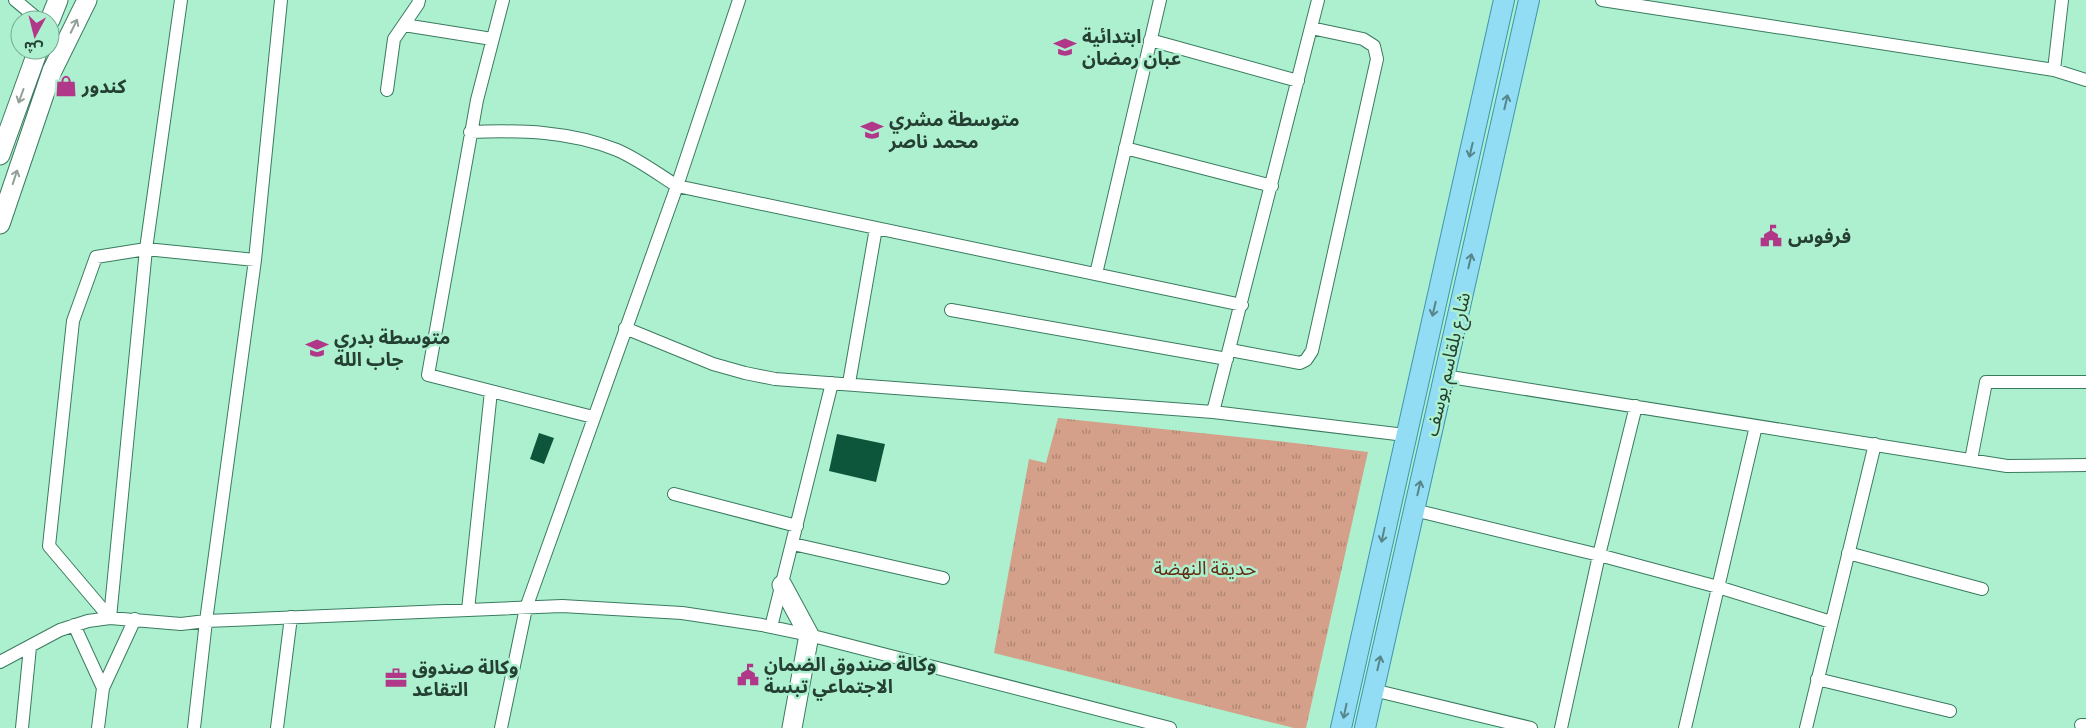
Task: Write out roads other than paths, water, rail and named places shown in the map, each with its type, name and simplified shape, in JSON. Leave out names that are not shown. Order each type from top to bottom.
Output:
[{"type":"main road","points":[[0,224],[52,71],[87,0]]},
{"type":"main road","name":"شارع بلقاسم يوسف","points":[[1341,728],[1405,435],[1504,0]]},
{"type":"main road","name":"شارع بلقاسم يوسف","points":[[1365,728],[1529,0]]},
{"type":"main road","points":[[0,153],[34,60]]},
{"type":"main road","points":[[782,585],[809,635],[792,728]]},
{"type":"street","points":[[15,0],[27,10]]},
{"type":"street","points":[[110,618],[146,249],[181,0]]},
{"type":"street","points":[[194,728],[206,621],[255,260],[281,0]]},
{"type":"street","points":[[387,90],[394,39],[419,0]]},
{"type":"street","points":[[503,0],[470,132],[428,375],[593,417]]},
{"type":"street","points":[[501,728],[526,608],[677,186],[739,0]]},
{"type":"street","points":[[1096,274],[1160,0]]},
{"type":"street","points":[[1213,412],[1242,305],[1318,0]]},
{"type":"street","points":[[1602,0],[2054,70],[2086,80]]},
{"type":"street","points":[[2054,70],[2062,0]]},
{"type":"street","points":[[404,25],[492,39]]},
{"type":"street","points":[[951,310],[1228,354],[1300,363],[1306,360],[1312,351],[1376,59],[1374,46],[1363,39],[1312,28]]},
{"type":"street","points":[[1150,40],[1298,80]]},
{"type":"street","points":[[470,132],[545,132],[585,139],[619,151],[677,186],[1242,305]]},
{"type":"street","points":[[1125,148],[1272,186]]},
{"type":"street","points":[[849,383],[876,228]]},
{"type":"street","points":[[110,618],[49,546],[73,321],[96,257],[146,249],[255,260]]},
{"type":"street","points":[[625,328],[713,364],[775,379],[849,383],[1213,412],[1405,435]]},
{"type":"street","points":[[1444,376],[2007,466],[2086,465]]},
{"type":"street","points":[[1971,460],[1986,382],[2086,382]]},
{"type":"street","points":[[771,627],[832,383]]},
{"type":"street","points":[[468,610],[491,391]]},
{"type":"street","points":[[1561,728],[1599,555],[1636,406]]},
{"type":"street","points":[[1685,728],[1756,426]]},
{"type":"street","points":[[1806,728],[1875,444]]},
{"type":"street","points":[[674,494],[797,526]]},
{"type":"street","points":[[1414,510],[1599,555],[1718,587],[1831,622]]},
{"type":"street","points":[[793,544],[943,578]]},
{"type":"street","points":[[1848,553],[1982,589]]},
{"type":"street","points":[[0,662],[60,630],[88,621],[110,618],[181,624],[206,621],[562,606],[640,609],[682,613],[809,635],[1170,728]]},
{"type":"street","points":[[277,728],[291,617]]},
{"type":"street","points":[[98,728],[103,688],[135,619]]},
{"type":"street","points":[[74,625],[103,688]]},
{"type":"street","points":[[22,728],[30,647]]},
{"type":"street","points":[[1818,679],[1950,711]]},
{"type":"street","points":[[1373,690],[1531,728]]},
{"type":"place","name":"ابتدائية عبان رمضان","points":[[1065,47]]},
{"type":"place","name":"كندور","points":[[66,86]]},
{"type":"place","name":"متوسطة مشري محمد ناصر","points":[[872,130]]},
{"type":"place","name":"فرفوس","points":[[1771,236]]},
{"type":"place","name":"متوسطة بدري جاب الله","points":[[317,348]]},
{"type":"place","name":"وكالة صندوق الضمان الاجتماعي تبسة","points":[[748,675]]},
{"type":"place","name":"وكالة صندوق التقاعد","points":[[396,678]]},
{"type":"park label","name":"حديقة النهضة","points":[[1205,568]]}]
